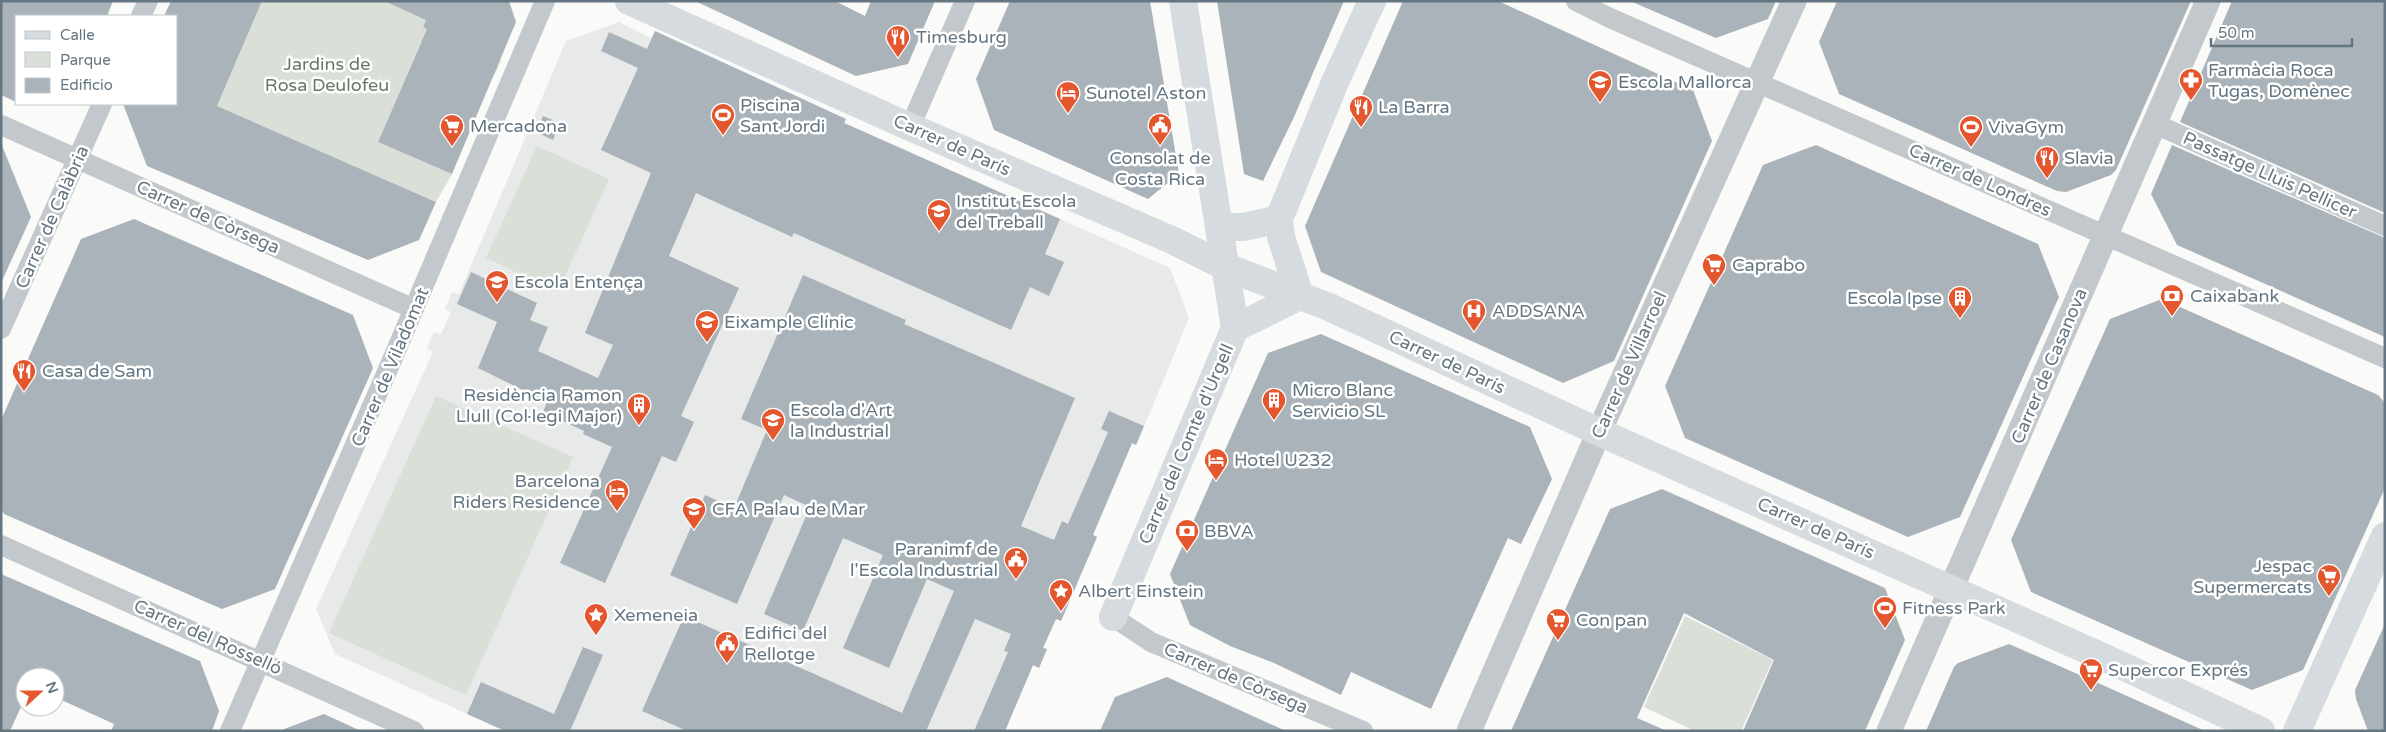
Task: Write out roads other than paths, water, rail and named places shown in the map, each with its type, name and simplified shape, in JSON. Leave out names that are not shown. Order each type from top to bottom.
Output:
[{"type":"main road","name":"Carrer de París","points":[[629,1],[910,127],[1172,240],[1224,266],[1300,296],[1952,589],[2261,731]]},
{"type":"main road","name":"Carrer del Comte d'Urgell","points":[[1113,617],[1235,328],[1183,1]]},
{"type":"main road","points":[[1235,328],[1300,296],[1281,237],[1279,219],[1335,82],[1372,1]]},
{"type":"main road","points":[[1219,227],[1244,227],[1279,219]]},
{"type":"main road","points":[[2297,731],[2385,536]]},
{"type":"street","points":[[142,15],[148,1]]},
{"type":"street","name":"Carrer de Viladomat","points":[[230,731],[414,310],[545,1]]},
{"type":"street","points":[[910,127],[965,1]]},
{"type":"street","name":"Carrer de Londres","points":[[1576,1],[1610,18],[2385,358]]},
{"type":"street","name":"Carrer de Villarroel","points":[[1469,731],[1599,432],[1794,1]]},
{"type":"street","name":"Carrer de Casanova","points":[[1889,731],[2208,1]]},
{"type":"street","name":"Carrer de Calàbria","points":[[1,329],[102,105]]},
{"type":"street","name":"Passatge Lluis Pellicer","points":[[2155,124],[2385,226]]},
{"type":"street","name":"Carrer de Còrsega","points":[[1,125],[414,310]]},
{"type":"street","name":"Carrer del Rosselló","points":[[1,545],[261,660],[414,731]]},
{"type":"street","name":"Carrer de Còrsega","points":[[1113,617],[1151,642],[1363,731]]},
{"type":"place","name":"Timesburg","points":[[898,58]]},
{"type":"place","name":"Farmàcia Roca Tugas, Domènec","points":[[2191,101]]},
{"type":"place","name":"Escola Mallorca","points":[[1600,103]]},
{"type":"place","name":"Sunotel Aston","points":[[1068,114]]},
{"type":"place","name":"La Barra","points":[[1361,128]]},
{"type":"place","name":"Piscina Sant Jordi","points":[[723,136]]},
{"type":"place","name":"Consolat de Costa Rica","points":[[1160,146]]},
{"type":"place","name":"Mercadona","points":[[452,147]]},
{"type":"place","name":"VivaGym","points":[[1971,148]]},
{"type":"place","name":"Slavia","points":[[2047,179]]},
{"type":"place","name":"Institut Escola del Treball","points":[[939,232]]},
{"type":"place","name":"Caprabo","points":[[1714,286]]},
{"type":"place","name":"Escola Entença","points":[[497,303]]},
{"type":"place","name":"Caixabank","points":[[2172,317]]},
{"type":"place","name":"Escola Ipse","points":[[1960,319]]},
{"type":"place","name":"ADDSANA","points":[[1474,332]]},
{"type":"place","name":"Eixample Clínic","points":[[707,343]]},
{"type":"place","name":"Casa de Sam","points":[[24,392]]},
{"type":"place","name":"Micro Blanc Servicio SL","points":[[1274,421]]},
{"type":"place","name":"Residència Ramon Llull (Col·legi Major)","points":[[639,426]]},
{"type":"place","name":"Escola d'Art la Industrial","points":[[773,441]]},
{"type":"place","name":"Hotel U232","points":[[1216,481]]},
{"type":"place","name":"Barcelona Riders Residence","points":[[617,512]]},
{"type":"place","name":"CFA Palau de Mar","points":[[694,530]]},
{"type":"place","name":"BBVA","points":[[1187,552]]},
{"type":"place","name":"Paranimf de l'Escola Industrial","points":[[1016,580]]},
{"type":"place","name":"Jespac Supermercats","points":[[2329,597]]},
{"type":"place","name":"Albert Einstein","points":[[1061,612]]},
{"type":"place","name":"Fitness Park","points":[[1885,629]]},
{"type":"place","name":"Xemeneia","points":[[596,636]]},
{"type":"place","name":"Con pan","points":[[1558,641]]},
{"type":"place","name":"Edifici del Rellotge","points":[[727,664]]},
{"type":"place","name":"Supercor Exprés","points":[[2091,691]]},
{"type":"park label","name":"Jardins de Rosa Deulofeu","points":[[327,74]]}]
